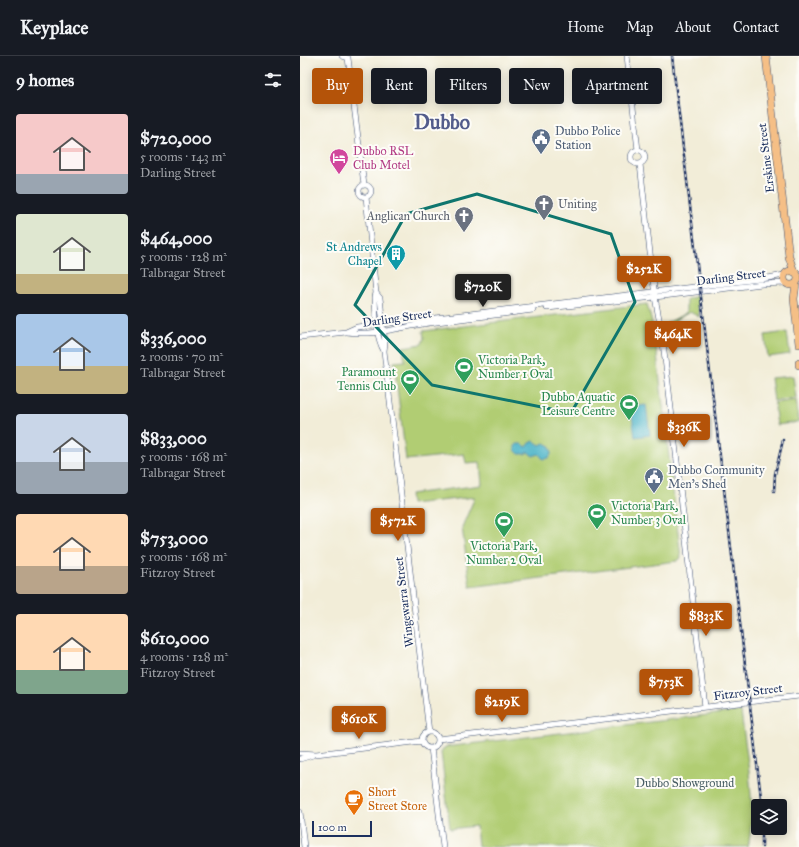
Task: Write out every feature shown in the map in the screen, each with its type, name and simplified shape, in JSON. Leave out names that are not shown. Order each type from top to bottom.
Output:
[{"type":"highway","name":"Erskine Street","points":[[766,56],[789,257],[794,272]]},
{"type":"highway","name":"Erskine Street","points":[[785,274],[789,257]]},
{"type":"highway","points":[[794,299],[783,279],[785,274],[790,271],[797,274],[798,278],[794,299],[799,344]]},
{"type":"highway","points":[[786,284],[792,286],[796,284]]},
{"type":"street","points":[[342,56],[350,57],[364,185]]},
{"type":"street","points":[[627,56],[638,150]]},
{"type":"street","points":[[638,150],[644,153],[645,156],[644,161],[640,164]]},
{"type":"street","points":[[638,150],[634,152],[632,158],[635,163],[640,164]]},
{"type":"street","points":[[640,164],[655,295],[669,389],[705,707]]},
{"type":"street","points":[[364,185],[368,185],[371,190],[369,195],[366,197],[360,195],[359,191],[364,185]]},
{"type":"street","name":"Wingewarra Street","points":[[366,197],[376,293],[377,324],[380,344],[384,351]]},
{"type":"street","name":"Darling Street","points":[[300,337],[346,332],[357,334],[378,332],[545,308],[655,295],[768,278],[785,274]]},
{"type":"street","name":"Darling Street","points":[[346,332],[357,327],[377,324],[762,284],[786,284]]},
{"type":"street","name":"Wingewarra Street","points":[[376,293],[380,298],[384,330],[384,351],[429,732]]},
{"type":"street","name":"Fitzroy Street","points":[[438,739],[799,696]]},
{"type":"street","points":[[422,742],[424,735],[429,732],[436,734],[438,739],[437,744],[431,748]]},
{"type":"street","points":[[422,742],[427,747],[431,748]]},
{"type":"street","points":[[316,754],[300,760],[300,754],[316,754],[422,742]]},
{"type":"street","points":[[431,748],[443,847]]},
{"type":"street","points":[[300,812],[304,847]]},
{"type":"highlighted area","points":[[477,194],[611,234],[635,302],[571,413],[432,385],[355,305],[406,214]]},
{"type":"green space","points":[[697,296],[699,317],[690,312],[675,320],[676,326],[679,327],[679,330],[668,332],[667,323],[686,313],[686,299]]},
{"type":"green space","points":[[647,304],[654,330],[681,558],[677,561],[470,587],[462,527],[475,497],[411,504],[410,494],[482,485],[480,462],[466,463],[464,454],[406,460],[394,362],[405,361],[403,347],[422,344],[424,338],[423,331]]},
{"type":"green space","points":[[787,332],[790,354],[768,357],[765,335]]},
{"type":"green space","points":[[793,376],[796,398],[774,401],[771,378]]},
{"type":"green space","points":[[796,400],[799,422],[777,425],[774,403]]},
{"type":"green space","name":"Dubbo Showground","points":[[741,711],[751,797],[748,847],[478,847],[476,826],[450,829],[441,752],[445,747]]},
{"type":"water","points":[[646,405],[650,435],[635,437],[631,407]]},
{"type":"water","points":[[534,441],[540,445],[544,443],[549,445],[552,452],[549,458],[543,459],[539,454],[533,456],[528,452],[525,454],[519,454],[515,450],[515,446],[517,444],[522,444],[527,447]]},
{"type":"railway","points":[[672,56],[761,799]]},
{"type":"railway","points":[[774,491],[775,474],[783,440]]},
{"type":"railway","points":[[762,835],[762,847]]},
{"type":"place","name":"Dubbo Police Station","points":[[541,155]]},
{"type":"place","name":"Dubbo RSL Club Motel","points":[[339,175]]},
{"type":"place","name":"Uniting","points":[[544,221]]},
{"type":"place","name":"Anglican Church","points":[[464,233]]},
{"type":"place","name":"St Andrews Chapel","points":[[396,271]]},
{"type":"place","name":"Victoria Park, Number 1 Oval","points":[[464,384]]},
{"type":"place","name":"Paramount Tennis Club","points":[[410,396]]},
{"type":"place","name":"Dubbo Aquatic Leisure Centre","points":[[629,421]]},
{"type":"place","name":"Dubbo Community Men's Shed","points":[[654,494]]},
{"type":"place","name":"Victoria Park, Number 3 Oval","points":[[597,530]]},
{"type":"place","name":"Victoria Park, Number 2 Oval","points":[[504,538]]},
{"type":"place","name":"Short Street Store","points":[[354,816]]},
{"type":"district","name":"Dubbo","points":[[442,122]]}]
